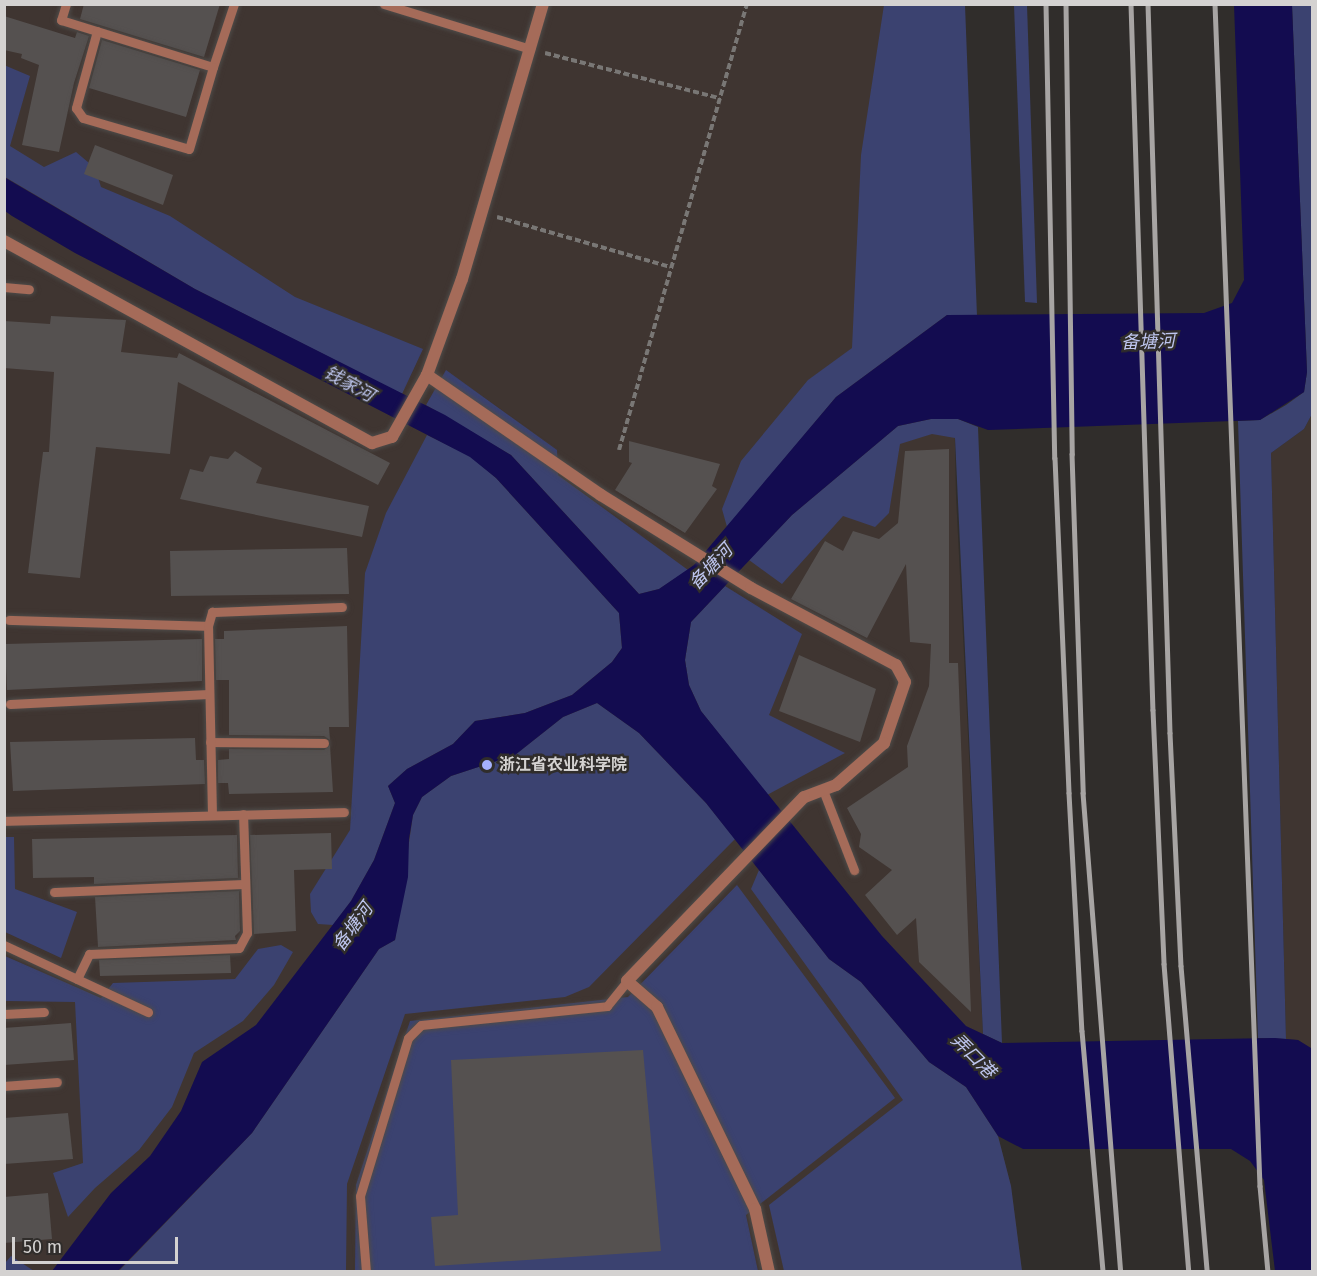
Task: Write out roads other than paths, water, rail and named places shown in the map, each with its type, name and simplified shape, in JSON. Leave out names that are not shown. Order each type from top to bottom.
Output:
[{"type":"street","points":[[4,241],[372,443],[392,436],[427,375],[462,279],[543,4]]},
{"type":"street","points":[[427,375],[567,473],[751,588],[896,665],[905,682],[884,743],[836,785],[804,797],[737,864],[627,981],[657,1007],[755,1209],[770,1272]]},
{"type":"lane","points":[[66,4],[61,20],[213,67]]},
{"type":"lane","points":[[97,31],[76,108],[83,118],[189,149],[234,4]]},
{"type":"lane","points":[[384,4],[530,49]]},
{"type":"lane","points":[[4,287],[29,290]]},
{"type":"lane","points":[[212,815],[208,626],[212,612],[342,607]]},
{"type":"lane","points":[[9,620],[208,626]]},
{"type":"lane","points":[[10,704],[209,694]]},
{"type":"lane","points":[[210,742],[324,743]]},
{"type":"lane","points":[[822,790],[854,870]]},
{"type":"lane","points":[[4,821],[344,812]]},
{"type":"lane","points":[[77,979],[89,954],[239,948],[247,933],[243,814]]},
{"type":"lane","points":[[54,892],[245,884]]},
{"type":"lane","points":[[4,945],[148,1012]]},
{"type":"lane","points":[[366,1272],[360,1196],[408,1038],[422,1025],[607,1006],[627,981]]},
{"type":"lane","points":[[4,1014],[44,1012]]},
{"type":"lane","points":[[4,1086],[57,1082]]},
{"type":"water","points":[[1234,5],[1292,5],[1307,372],[1304,392],[1260,420],[988,430],[958,419],[931,419],[898,426],[792,515],[691,622],[685,660],[689,685],[701,711],[882,936],[966,1026],[1002,1043],[1275,1038],[1298,1040],[1311,1048],[1312,1271],[1275,1271],[1264,1180],[1250,1161],[1231,1149],[1023,1149],[998,1136],[966,1087],[929,1062],[861,982],[829,959],[706,803],[639,733],[597,703],[563,717],[515,755],[451,776],[422,797],[413,815],[409,839],[408,877],[395,940],[379,949],[252,1133],[118,1271],[52,1271],[111,1193],[150,1156],[181,1111],[202,1062],[256,1025],[351,901],[374,860],[395,803],[388,786],[407,769],[453,744],[475,721],[525,713],[572,695],[612,662],[622,648],[619,613],[496,478],[470,457],[75,253],[12,216],[5,211],[4,177],[195,289],[445,415],[511,455],[639,594],[659,589],[694,565],[836,397],[947,315],[1204,313],[1232,303],[1244,280]]},
{"type":"railway","points":[[1046,4],[1055,458],[1069,793],[1082,1031],[1103,1272]]},
{"type":"railway","points":[[1066,4],[1072,454],[1083,793],[1121,1272]]},
{"type":"railway","points":[[1131,4],[1153,710],[1164,964],[1189,1272]]},
{"type":"railway","points":[[1148,4],[1170,733],[1181,966],[1207,1272]]},
{"type":"railway","points":[[1215,4],[1260,1186],[1268,1272]]},
{"type":"place","name":"浙江省农业科学院","points":[[487,765]]},
{"type":"water label","name":"备塘河","points":[[1148,342]]},
{"type":"water label","name":"钱家河","points":[[349,384]]},
{"type":"water label","name":"备塘河","points":[[711,567]]},
{"type":"water label","name":"备塘河","points":[[353,927]]},
{"type":"water label","name":"弄口港","points":[[973,1056]]}]
